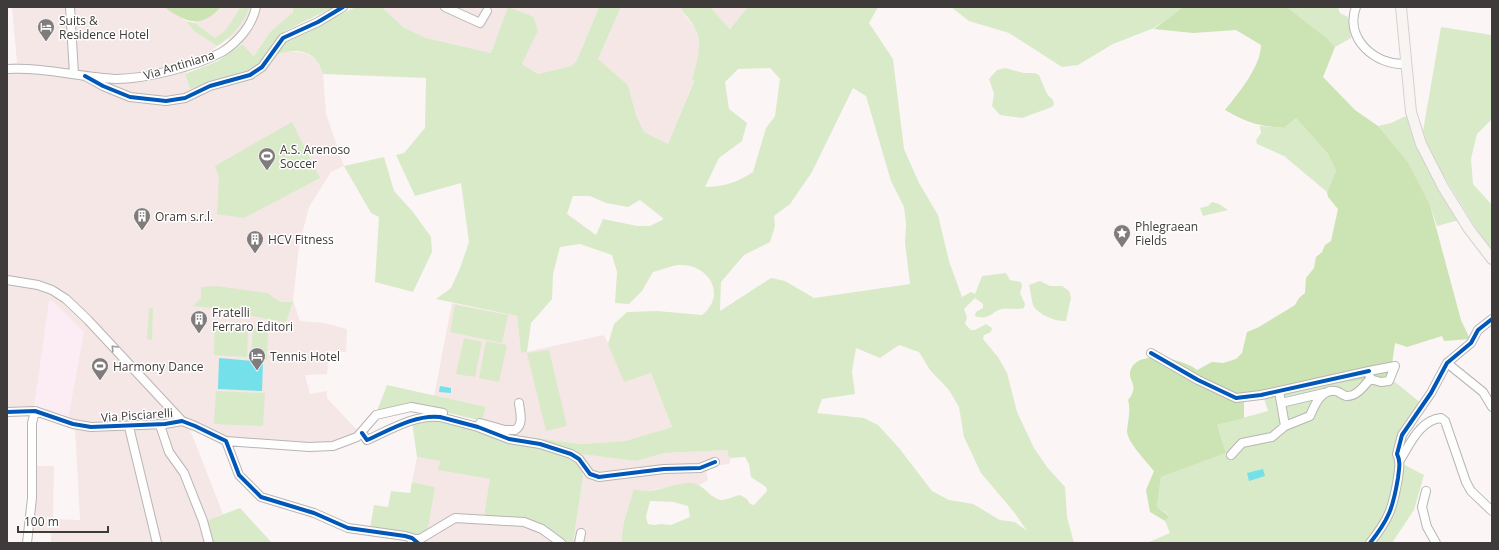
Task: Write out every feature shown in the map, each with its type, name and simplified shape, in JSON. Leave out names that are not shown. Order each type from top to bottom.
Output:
[{"type":"main road","points":[[1401,7],[1411,112],[1421,144],[1444,187],[1466,223],[1492,259]]},
{"type":"street","points":[[70,7],[74,74]]},
{"type":"street","name":"Via Antiniana","points":[[7,69],[24,68],[117,79],[149,76],[211,57],[222,52],[241,36],[252,20],[256,7]]},
{"type":"street","points":[[85,76],[130,98],[166,101],[185,98],[210,86],[250,75],[262,66],[283,38],[318,22],[343,7]]},
{"type":"street","points":[[445,7],[480,23],[487,11]]},
{"type":"street","points":[[1356,7],[1353,19],[1357,37],[1368,52],[1374,57],[1388,62],[1406,64]]},
{"type":"street","points":[[7,280],[38,285],[52,290],[66,299],[86,317],[182,421]]},
{"type":"street","points":[[1400,460],[1397,454],[1402,435],[1431,393],[1447,363],[1474,340],[1478,330],[1492,318]]},
{"type":"street","points":[[1151,353],[1198,380],[1236,398],[1370,375],[1358,392],[1347,396],[1335,391],[1281,403]]},
{"type":"street","points":[[1447,363],[1483,392],[1492,407]]},
{"type":"street","points":[[1279,391],[1285,426]]},
{"type":"street","points":[[1231,455],[1242,443],[1272,437],[1285,426],[1310,416],[1317,400],[1327,392]]},
{"type":"street","points":[[519,403],[520,426],[515,430],[505,430],[423,408],[411,407],[376,415],[362,433],[344,443],[324,447],[226,441],[239,475],[261,497],[314,513],[348,528],[413,541],[420,539],[455,518],[524,522],[542,529],[561,543]]},
{"type":"street","points":[[27,543],[32,498],[32,423],[35,411]]},
{"type":"street","name":"Via Pisciarelli","points":[[7,412],[35,411],[86,427],[129,427],[160,425],[182,421],[226,441]]},
{"type":"street","points":[[362,433],[367,440],[414,420],[434,416],[440,417],[478,427],[509,439],[540,444],[571,454],[579,459],[590,474],[599,477],[664,469],[700,468],[715,462]]},
{"type":"street","points":[[1370,543],[1392,510],[1400,460],[1422,427],[1441,418],[1444,421],[1471,491],[1492,511]]},
{"type":"street","points":[[160,425],[169,452],[184,473],[203,521],[209,543]]},
{"type":"street","points":[[129,427],[157,543]]},
{"type":"street","points":[[1426,491],[1422,507],[1427,527],[1436,543]]},
{"type":"street","points":[[579,543],[581,533]]},
{"type":"shaded area","points":[[12,7],[164,7],[186,21],[195,32],[217,46],[185,74],[190,89],[251,71],[260,63],[286,51],[306,53],[316,60],[323,74],[326,114],[344,166],[331,172],[309,207],[299,246],[293,300],[300,321],[324,323],[347,329],[346,352],[329,351],[327,374],[305,375],[310,394],[327,391],[327,398],[358,431],[331,445],[228,440],[189,427],[223,514],[205,521],[211,543],[51,543],[51,533],[30,531],[31,466],[54,466],[53,519],[80,520],[75,427],[33,411],[7,413],[7,64],[17,63]]},
{"type":"shaded area","points":[[189,7],[293,7],[293,12],[270,32],[254,56],[242,44],[228,39],[215,38],[195,23]]},
{"type":"shaded area","points":[[382,7],[599,7],[577,60],[571,66],[538,74],[522,64],[538,31],[534,17],[508,8],[491,53],[426,38],[403,27]]},
{"type":"shaded area","points":[[621,7],[680,7],[685,16],[696,29],[700,49],[692,79],[694,80],[668,144],[644,132],[636,115],[628,85],[598,59]]},
{"type":"shaded area","points":[[710,7],[752,7],[747,8],[730,29]]},
{"type":"shaded area","points":[[49,300],[54,302],[84,332],[68,420],[34,407]]},
{"type":"shaded area","points":[[452,303],[517,316],[521,353],[604,335],[626,381],[651,373],[672,427],[625,441],[581,444],[524,436],[522,445],[480,430],[486,407],[434,396]]},
{"type":"shaded area","points":[[728,450],[728,456],[731,458],[729,464],[713,466],[706,472],[708,480],[700,485],[692,483],[641,492],[634,490],[624,521],[621,543],[573,543],[583,477],[580,454],[636,461],[665,453]]},
{"type":"shaded area","points":[[417,457],[440,461],[439,470],[490,479],[540,525],[566,543],[419,543],[435,487],[412,482]]},
{"type":"green space","points":[[164,7],[221,7],[206,19],[193,21],[180,17]]},
{"type":"green space","points":[[241,7],[250,7],[236,30],[217,46],[195,32],[186,21],[195,23],[215,38],[226,30]]},
{"type":"green space","points":[[293,7],[334,7],[285,31],[273,43],[260,63],[251,71],[190,89],[185,74],[218,61],[242,44],[254,56],[270,32],[293,12]]},
{"type":"green space","points":[[356,7],[382,7],[403,27],[426,38],[491,53],[508,7],[534,17],[538,31],[522,64],[538,74],[571,66],[577,60],[599,7],[621,7],[598,59],[628,85],[636,115],[644,132],[668,144],[694,81],[692,79],[699,49],[696,30],[680,7],[710,7],[730,29],[747,8],[878,7],[869,23],[893,59],[904,149],[919,183],[938,215],[949,261],[962,297],[971,292],[975,294],[982,276],[1006,273],[1010,280],[1021,282],[1022,286],[1020,293],[1025,304],[1024,308],[1002,309],[987,317],[975,316],[976,312],[983,308],[983,304],[975,298],[964,309],[967,317],[965,324],[971,330],[975,330],[986,324],[992,328],[991,332],[984,335],[983,339],[998,357],[1007,373],[1017,412],[1034,448],[1047,467],[1065,487],[1067,517],[1074,543],[621,543],[624,521],[634,489],[648,491],[678,484],[692,483],[700,486],[718,499],[724,500],[740,495],[747,499],[750,504],[754,505],[767,491],[766,487],[751,477],[749,464],[745,457],[731,458],[728,456],[728,450],[665,453],[636,461],[580,454],[523,440],[523,436],[581,444],[625,441],[672,427],[651,373],[624,382],[608,344],[614,324],[627,312],[657,311],[702,315],[710,307],[713,298],[714,289],[711,281],[706,274],[698,269],[678,265],[653,272],[642,291],[629,304],[615,303],[617,272],[612,255],[580,244],[560,247],[553,274],[552,299],[531,323],[527,352],[521,353],[517,316],[436,299],[451,288],[469,242],[461,183],[415,196],[396,155],[404,153],[425,128],[426,78],[323,74],[316,60],[300,51],[282,53],[271,57],[277,47],[290,38]],"holes":[[[770,68],[780,79],[775,116],[766,128],[753,172],[742,179],[730,183],[705,187],[719,158],[742,141],[747,123],[729,109],[725,82],[738,69]],[[853,88],[866,96],[891,181],[904,207],[906,224],[905,243],[910,284],[814,298],[785,281],[771,278],[720,311],[721,282],[744,255],[770,242],[775,226],[774,216],[790,204],[812,172]],[[573,196],[590,196],[606,203],[628,207],[640,200],[664,219],[650,226],[637,226],[603,219],[596,235],[567,214]],[[899,345],[919,352],[930,370],[949,390],[959,407],[964,437],[981,473],[1014,512],[1027,531],[1015,522],[1000,520],[973,504],[949,500],[932,491],[899,448],[878,425],[864,418],[817,413],[822,399],[855,394],[852,371],[856,348],[880,358]],[[650,501],[673,502],[688,506],[690,517],[671,525],[648,524],[646,517]]]},
{"type":"green space","points":[[951,7],[1186,7],[1154,28],[1113,44],[1078,65],[1062,67],[1009,33],[969,21]]},
{"type":"green space","points":[[1186,7],[1287,7],[1327,38],[1335,47],[1323,77],[1355,110],[1378,126],[1408,163],[1430,205],[1461,320],[1470,339],[1444,341],[1442,336],[1407,347],[1395,343],[1390,378],[1360,380],[1244,395],[1244,418],[1217,425],[1226,453],[1161,477],[1157,507],[1169,516],[1165,521],[1150,512],[1146,490],[1154,471],[1130,441],[1128,436],[1128,400],[1132,395],[1133,390],[1130,377],[1131,369],[1136,363],[1143,359],[1152,358],[1162,358],[1182,362],[1197,370],[1212,362],[1223,363],[1236,359],[1242,353],[1247,332],[1259,327],[1295,305],[1299,298],[1305,293],[1306,278],[1314,268],[1316,257],[1322,252],[1325,245],[1331,241],[1338,209],[1328,197],[1327,192],[1336,171],[1328,154],[1296,118],[1284,128],[1275,127],[1253,123],[1225,110],[1253,71],[1260,53],[1261,45],[1236,30],[1193,33],[1154,29]]},
{"type":"green space","points":[[1287,7],[1338,7],[1340,13],[1348,17],[1351,38],[1335,47],[1327,38]]},
{"type":"green space","points":[[1441,27],[1492,35],[1492,119],[1477,134],[1471,159],[1473,184],[1492,205],[1492,251],[1472,222],[1430,153],[1423,131]]},
{"type":"green space","points":[[1005,68],[1039,75],[1047,94],[1053,100],[1054,104],[1052,107],[1022,118],[1000,115],[992,106],[994,94],[989,79],[997,70]]},
{"type":"green space","points":[[1406,116],[1428,166],[1459,220],[1437,226],[1430,205],[1378,126],[1391,123]]},
{"type":"green space","points":[[1296,118],[1328,154],[1336,171],[1327,192],[1284,156],[1257,144],[1256,140],[1261,133],[1260,126],[1284,128]]},
{"type":"green space","name":"A.S. Arenoso Soccer","points":[[292,122],[320,178],[244,218],[217,214],[219,177],[215,166]]},
{"type":"green space","points":[[384,157],[394,191],[413,212],[431,237],[432,252],[413,292],[375,282],[379,217],[371,213],[344,166]]},
{"type":"green space","points":[[1212,202],[1219,204],[1228,210],[1203,216],[1200,208],[1208,206]]},
{"type":"green space","points":[[1040,281],[1050,286],[1062,286],[1069,291],[1071,298],[1066,321],[1048,317],[1040,313],[1034,307],[1029,285]]},
{"type":"green space","points":[[216,286],[267,293],[280,302],[293,302],[286,322],[228,312],[223,309],[193,306],[201,298],[201,287]]},
{"type":"green space","points":[[455,305],[508,315],[502,343],[450,332]]},
{"type":"green space","points":[[149,308],[153,308],[152,340],[147,339]]},
{"type":"green space","points":[[215,324],[248,325],[247,357],[214,355]]},
{"type":"green space","points":[[253,328],[268,329],[267,360],[251,359]]},
{"type":"green space","points":[[464,338],[482,342],[475,377],[456,374]]},
{"type":"green space","points":[[486,341],[507,345],[499,382],[479,378]]},
{"type":"green space","points":[[549,350],[567,426],[546,431],[527,353]]},
{"type":"green space","points":[[1265,360],[1390,378],[1421,403],[1398,437],[1391,504],[1373,536],[1365,543],[1147,543],[1170,533],[1165,521],[1169,515],[1157,507],[1161,477],[1226,453],[1217,425],[1268,411],[1260,386]]},
{"type":"green space","points":[[387,385],[486,407],[482,421],[419,406],[377,411]]},
{"type":"green space","points":[[216,391],[265,393],[263,426],[214,424]]},
{"type":"green space","points":[[431,418],[543,448],[574,460],[581,468],[583,477],[573,543],[566,543],[540,525],[484,517],[490,479],[438,470],[440,461],[417,457],[412,422]]},
{"type":"green space","points":[[1403,464],[1424,475],[1414,510],[1392,543],[1373,543],[1396,509]]},
{"type":"green space","points":[[412,482],[435,487],[427,533],[419,536],[370,528],[374,505],[388,507],[391,491],[410,493]]},
{"type":"green space","points":[[240,508],[272,543],[211,543],[205,521]]},
{"type":"water","points":[[219,358],[263,362],[262,391],[218,389]]},
{"type":"water","points":[[440,386],[451,388],[451,393],[439,392]]},
{"type":"water","points":[[1263,469],[1265,476],[1249,481],[1247,473]]},
{"type":"cycle path","points":[[85,76],[103,86],[130,97],[166,101],[185,98],[210,86],[250,75],[262,67],[283,38],[318,22],[343,7]]},
{"type":"cycle path","points":[[1370,543],[1382,527],[1392,505],[1399,469],[1397,454],[1402,435],[1431,393],[1447,363],[1471,343],[1478,330],[1492,319]]},
{"type":"cycle path","points":[[1151,353],[1198,380],[1236,398],[1261,395],[1369,371]]},
{"type":"cycle path","points":[[7,412],[35,411],[73,424],[91,427],[165,424],[182,421],[226,441],[239,475],[261,497],[314,513],[348,528],[405,536],[412,538],[418,543]]},
{"type":"cycle path","points":[[362,433],[367,440],[411,421],[421,418],[440,417],[478,427],[509,439],[540,444],[571,454],[579,459],[590,474],[599,477],[664,469],[700,468],[715,462]]},
{"type":"place","name":"Suits & Residence Hotel","points":[[46,42]]},
{"type":"place","name":"A.S. Arenoso Soccer","points":[[267,171]]},
{"type":"place","name":"Oram s.r.l.","points":[[142,231]]},
{"type":"place","name":"Phlegraean Fields","points":[[1122,248]]},
{"type":"place","name":"HCV Fitness","points":[[255,254]]},
{"type":"place","name":"Fratelli Ferraro Editori","points":[[199,334]]},
{"type":"place","name":"Tennis Hotel","points":[[257,371]]},
{"type":"place","name":"Harmony Dance","points":[[100,381]]}]
